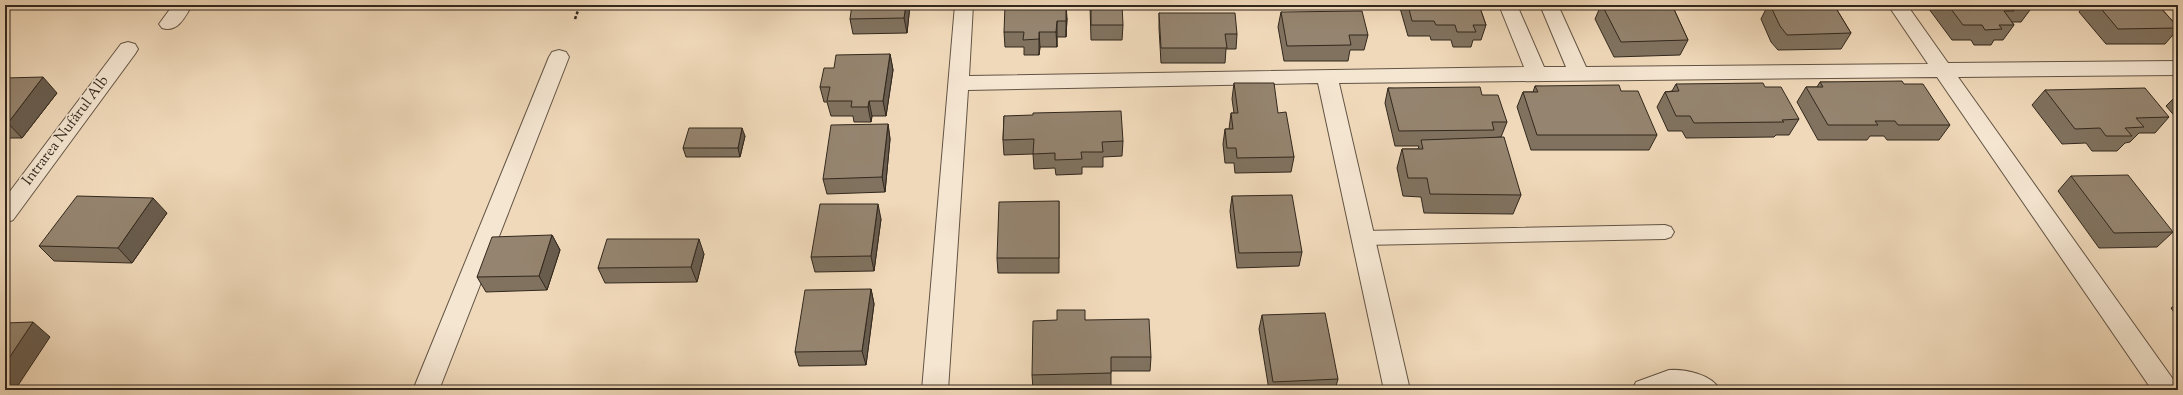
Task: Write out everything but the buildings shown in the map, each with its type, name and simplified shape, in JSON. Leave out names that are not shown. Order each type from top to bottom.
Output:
[{"type":"street","points":[[169,24],[183,5]]},
{"type":"street","points":[[936,390],[960,83],[964,5]]},
{"type":"street","points":[[1508,5],[1537,74]]},
{"type":"street","points":[[1549,5],[1579,74]]},
{"type":"street","points":[[1897,5],[2166,390]]},
{"type":"street","name":"Intrarea Nufărul Alb","points":[[5,214],[128,49]]},
{"type":"street","points":[[426,390],[559,57]]},
{"type":"street","points":[[960,83],[1327,76],[2178,68]]},
{"type":"street","points":[[1327,76],[1397,390]]},
{"type":"street","points":[[1645,390],[1660,381],[1675,379],[1692,382],[1707,390]]},
{"type":"lane","points":[[1363,238],[1665,232]]},
{"type":"path","points":[[575,19],[580,5]]}]
